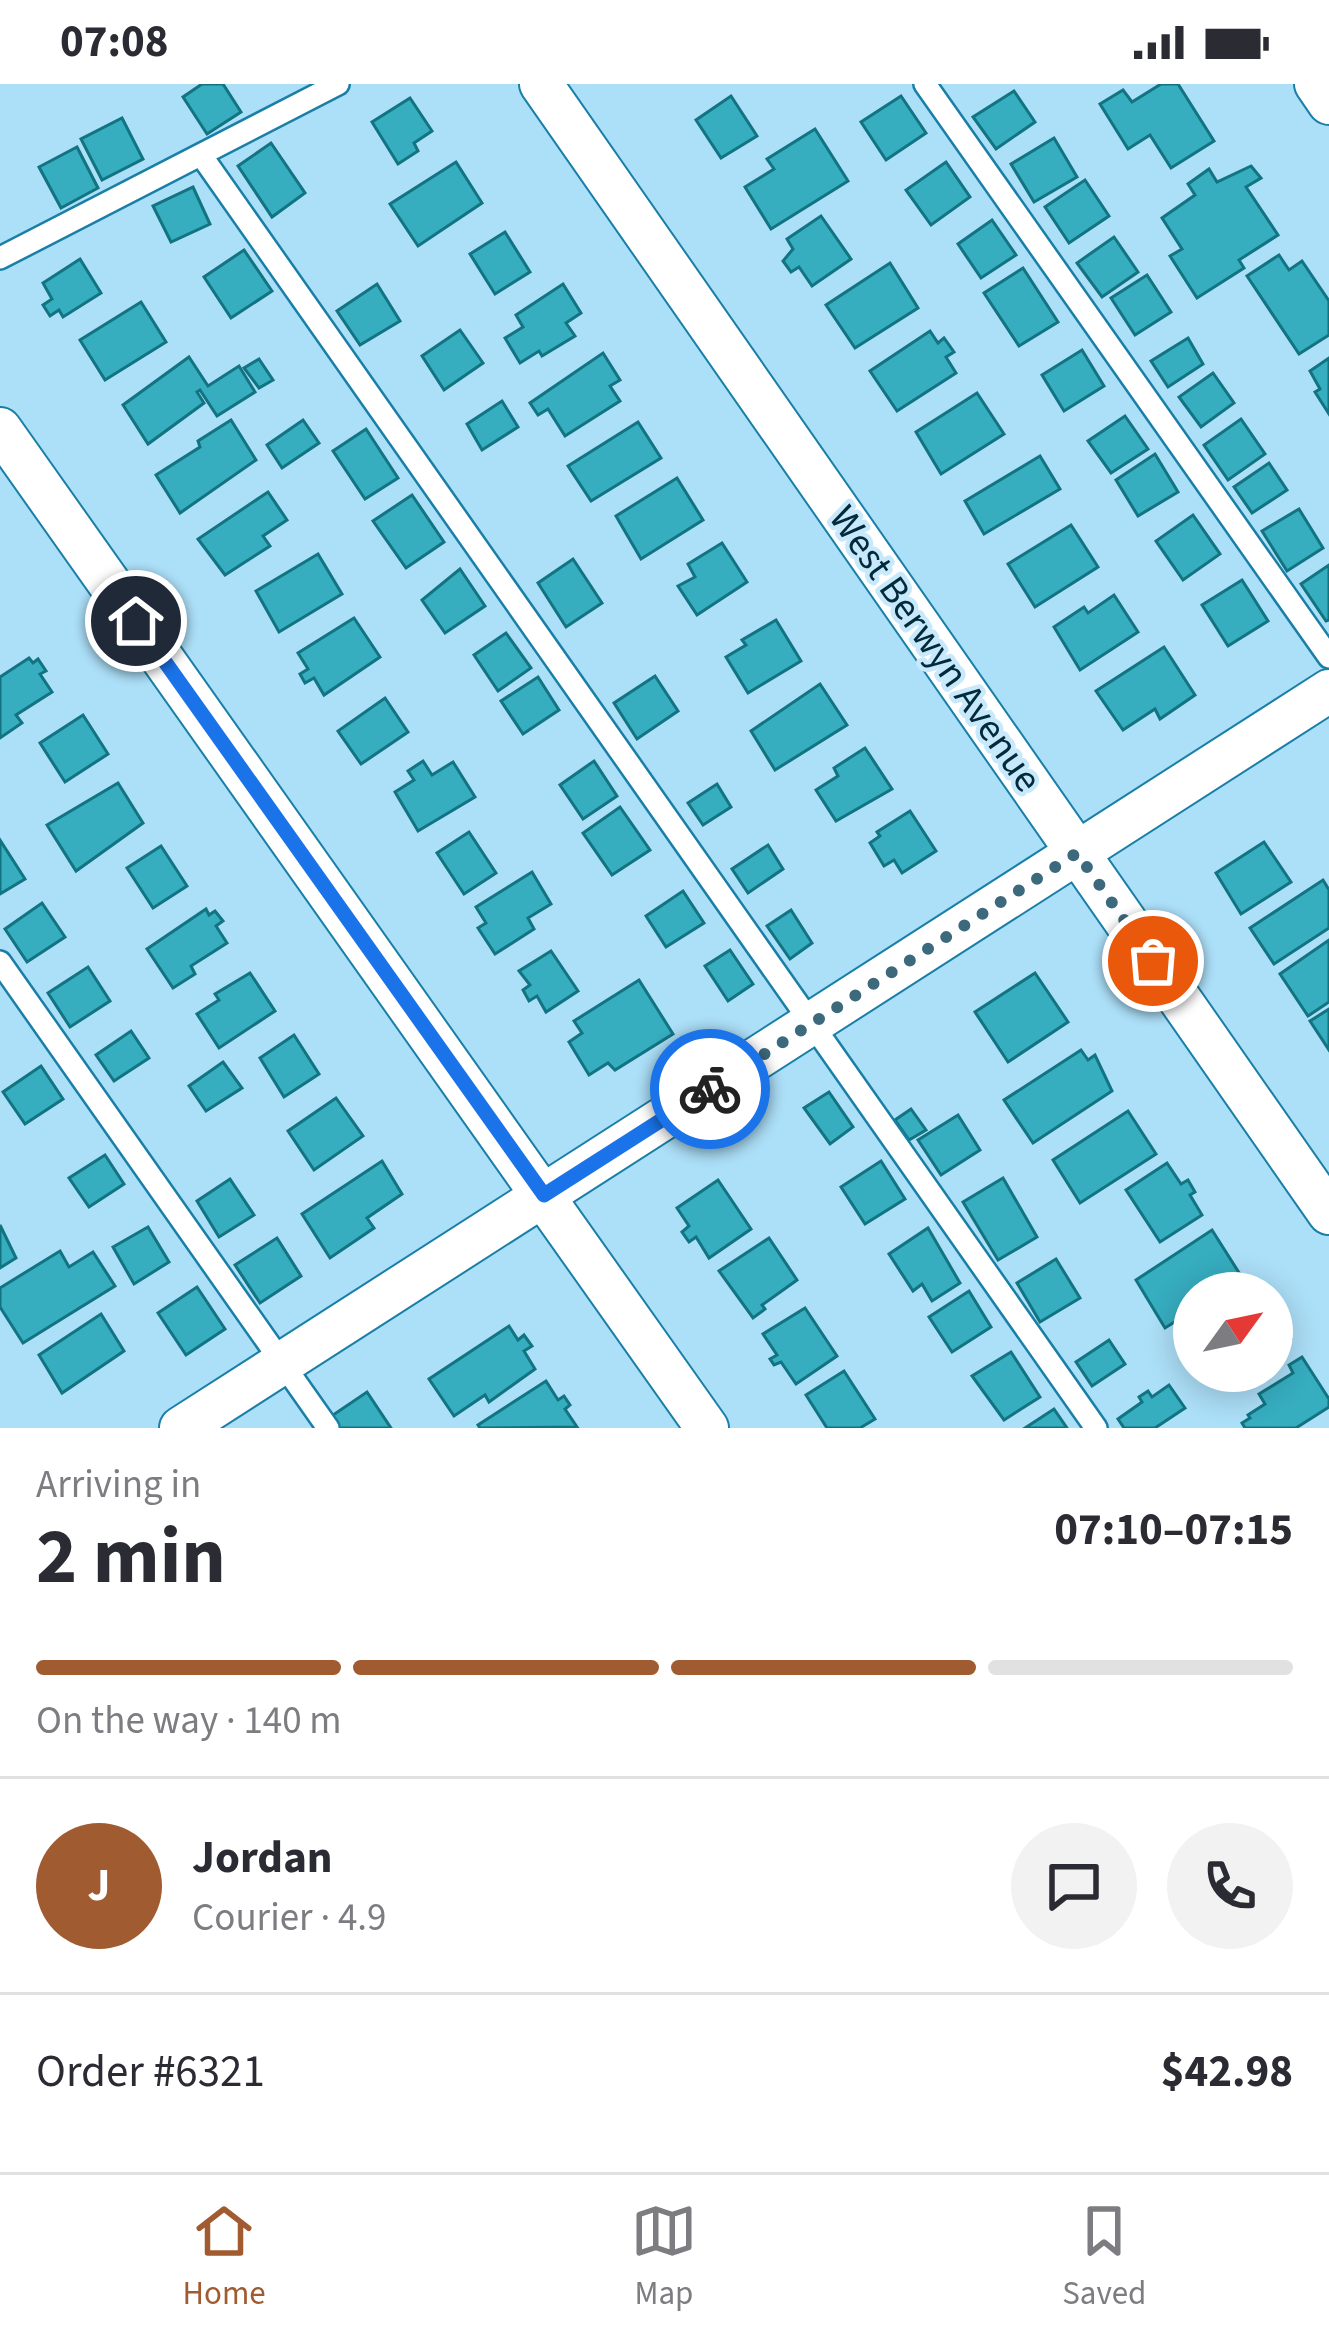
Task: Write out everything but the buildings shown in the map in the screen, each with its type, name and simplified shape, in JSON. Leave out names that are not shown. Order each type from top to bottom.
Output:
[{"type":"street","name":"West Berwyn Avenue","points":[[541,84],[1329,1214]]},
{"type":"street","points":[[1316,84],[1329,103]]},
{"type":"street","points":[[0,429],[707,1428]]},
{"type":"street","points":[[181,1428],[1329,691]]},
{"type":"lane","points":[[0,258],[338,84]]},
{"type":"lane","points":[[925,84],[1329,657]]},
{"type":"lane","points":[[201,155],[1096,1428]]},
{"type":"lane","points":[[0,962],[328,1428]]},
{"type":"way so far","points":[[710,1089],[1077,853],[1153,961]]},
{"type":"route","points":[[136,621],[544,1195],[710,1089]]}]
